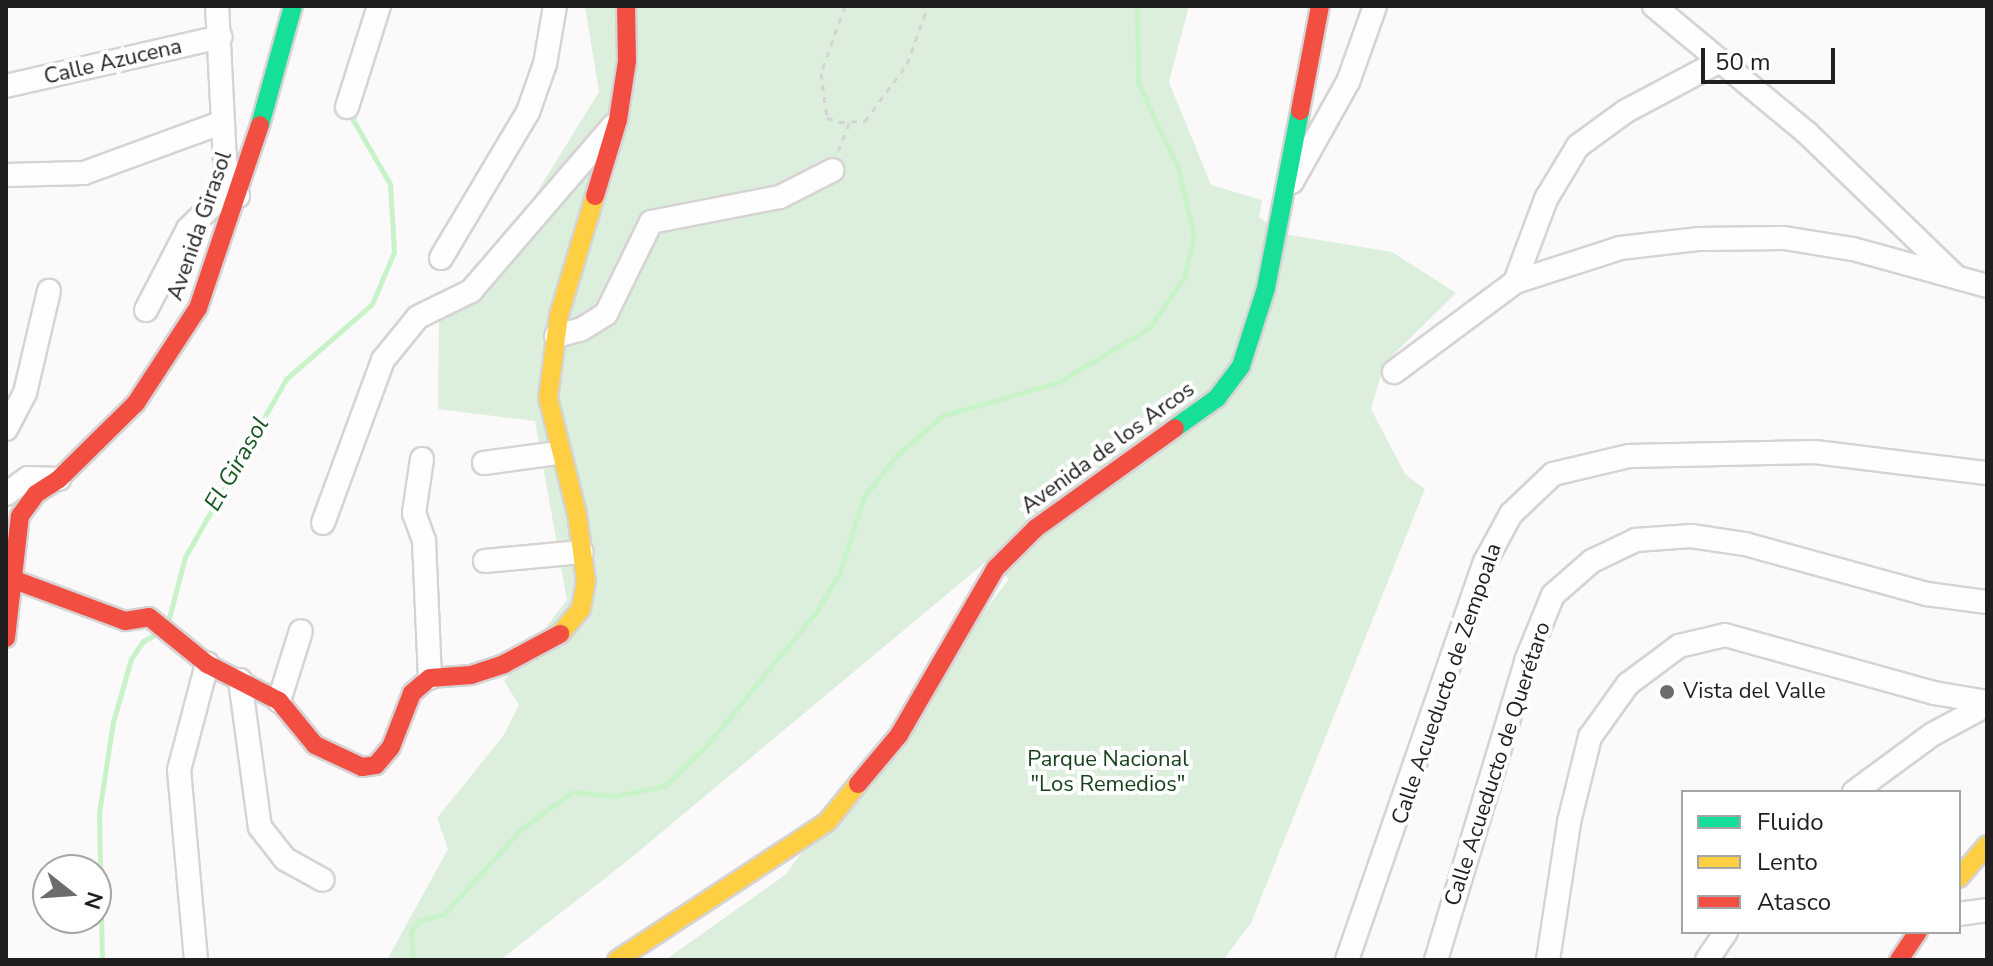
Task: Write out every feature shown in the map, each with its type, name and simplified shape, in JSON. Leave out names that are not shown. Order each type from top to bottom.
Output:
[{"type":"street","points":[[146,310],[188,229],[220,198],[238,196],[225,162],[217,6]]},
{"type":"street","name":"Avenida Girasol","points":[[6,638],[20,516],[36,494],[59,479],[136,403],[181,341],[211,279],[293,6]]},
{"type":"street","points":[[347,107],[379,6]]},
{"type":"street","points":[[441,258],[528,112],[545,64],[555,6]]},
{"type":"street","points":[[12,579],[125,621],[149,617],[207,664],[279,701],[315,745],[339,760],[376,765],[391,747],[412,693],[430,678],[471,675],[504,664],[559,635],[581,609],[585,596],[577,514],[558,453],[548,398],[556,336],[618,120],[627,61],[626,6]]},
{"type":"street","name":"Avenida de los Arcos","points":[[617,960],[827,822],[899,735],[996,568],[1036,528],[1217,398],[1241,366],[1256,330],[1320,6]]},
{"type":"street","points":[[1280,204],[1348,82],[1375,6]]},
{"type":"street","points":[[1654,6],[1690,31],[1718,62],[1807,133],[1955,276]]},
{"type":"street","name":"Calle Azucena","points":[[6,86],[220,37]]},
{"type":"street","points":[[1515,282],[1546,199],[1578,146],[1626,111],[1718,62]]},
{"type":"street","points":[[323,523],[383,360],[418,317],[471,291],[618,120]]},
{"type":"street","points":[[6,175],[84,173],[223,122]]},
{"type":"street","points":[[556,336],[582,329],[606,314],[651,222],[780,197],[833,170]]},
{"type":"street","points":[[1394,372],[1515,282],[1620,248],[1699,239],[1784,238],[1853,249],[1987,286]]},
{"type":"street","points":[[6,429],[25,393],[49,291]]},
{"type":"street","name":"Calle Acueducto de Zempoala","points":[[1347,960],[1485,562],[1511,514],[1553,474],[1629,456],[1815,452],[1987,473]]},
{"type":"street","points":[[484,463],[558,453]]},
{"type":"street","points":[[422,459],[414,513],[424,541],[430,678]]},
{"type":"street","points":[[6,494],[28,478],[59,479]]},
{"type":"street","name":"Calle Acueducto de Querétaro","points":[[1436,960],[1526,661],[1553,595],[1592,561],[1636,540],[1691,536],[1745,544],[1927,594],[1987,602]]},
{"type":"street","points":[[485,561],[582,552]]},
{"type":"street","points":[[279,701],[301,631]]},
{"type":"street","points":[[1548,960],[1569,822],[1590,737],[1628,684],[1679,646],[1725,635],[1934,693],[1987,703]]},
{"type":"street","points":[[196,960],[179,770],[207,664]]},
{"type":"street","points":[[240,680],[260,827],[285,859],[323,880]]},
{"type":"street","points":[[1857,790],[1933,734],[1987,703]]},
{"type":"street","points":[[1961,876],[1987,845]]},
{"type":"street","points":[[1961,914],[1987,910]]},
{"type":"street","points":[[1707,960],[1725,934]]},
{"type":"street","points":[[1899,960],[1917,934]]},
{"type":"path","points":[[845,6],[821,73],[827,118],[850,121],[865,121],[907,64],[928,6]]},
{"type":"path","points":[[833,170],[850,121]]},
{"type":"green space","name":"Parque Nacional \"Los Remedios\"","points":[[585,6],[1189,6],[1169,82],[1211,185],[1262,200],[1259,217],[1283,234],[1392,252],[1456,293],[1384,364],[1371,409],[1405,474],[1425,489],[1251,923],[1223,960],[665,960],[785,875],[1009,579],[988,560],[626,862],[500,960],[387,960],[448,849],[437,818],[504,735],[519,705],[504,681],[567,600],[535,421],[438,409],[439,313],[534,197],[599,92]]},
{"type":"waterway","points":[[413,960],[411,932],[418,921],[444,914],[522,828],[573,792],[614,796],[665,786],[706,746],[816,612],[839,574],[864,497],[896,456],[942,416],[1059,382],[1149,328],[1184,277],[1194,237],[1178,168],[1138,83],[1137,6]]},
{"type":"waterway","name":"El Girasol","points":[[169,618],[185,557],[286,379],[372,304],[394,252],[390,184],[353,120],[355,109]]},
{"type":"waterway","name":"El Girasol","points":[[102,960],[99,813],[113,722],[131,659],[143,641],[155,635]]},
{"type":"traffic: fast","points":[[260,125],[293,6]]},
{"type":"traffic: fast","points":[[1175,428],[1217,398],[1241,366],[1266,288],[1300,111]]},
{"type":"traffic: slow","points":[[560,634],[581,609],[586,582],[577,514],[548,398],[559,315],[595,196]]},
{"type":"traffic: slow","points":[[617,960],[827,822],[858,784]]},
{"type":"traffic: slow","points":[[1961,876],[1987,845]]},
{"type":"traffic: jam","points":[[595,196],[618,120],[627,61],[626,6]]},
{"type":"traffic: jam","points":[[1300,111],[1320,6]]},
{"type":"traffic: jam","points":[[6,638],[20,516],[36,494],[59,479],[136,403],[198,308],[260,125]]},
{"type":"traffic: jam","points":[[858,784],[899,735],[996,568],[1036,528],[1175,428]]},
{"type":"traffic: jam","points":[[12,579],[125,621],[149,617],[207,664],[279,701],[315,745],[362,767],[376,765],[391,747],[412,693],[430,678],[471,675],[504,664],[560,634]]},
{"type":"traffic: jam","points":[[1899,960],[1917,934]]},
{"type":"place","name":"Vista del Valle","points":[[1667,692]]}]
